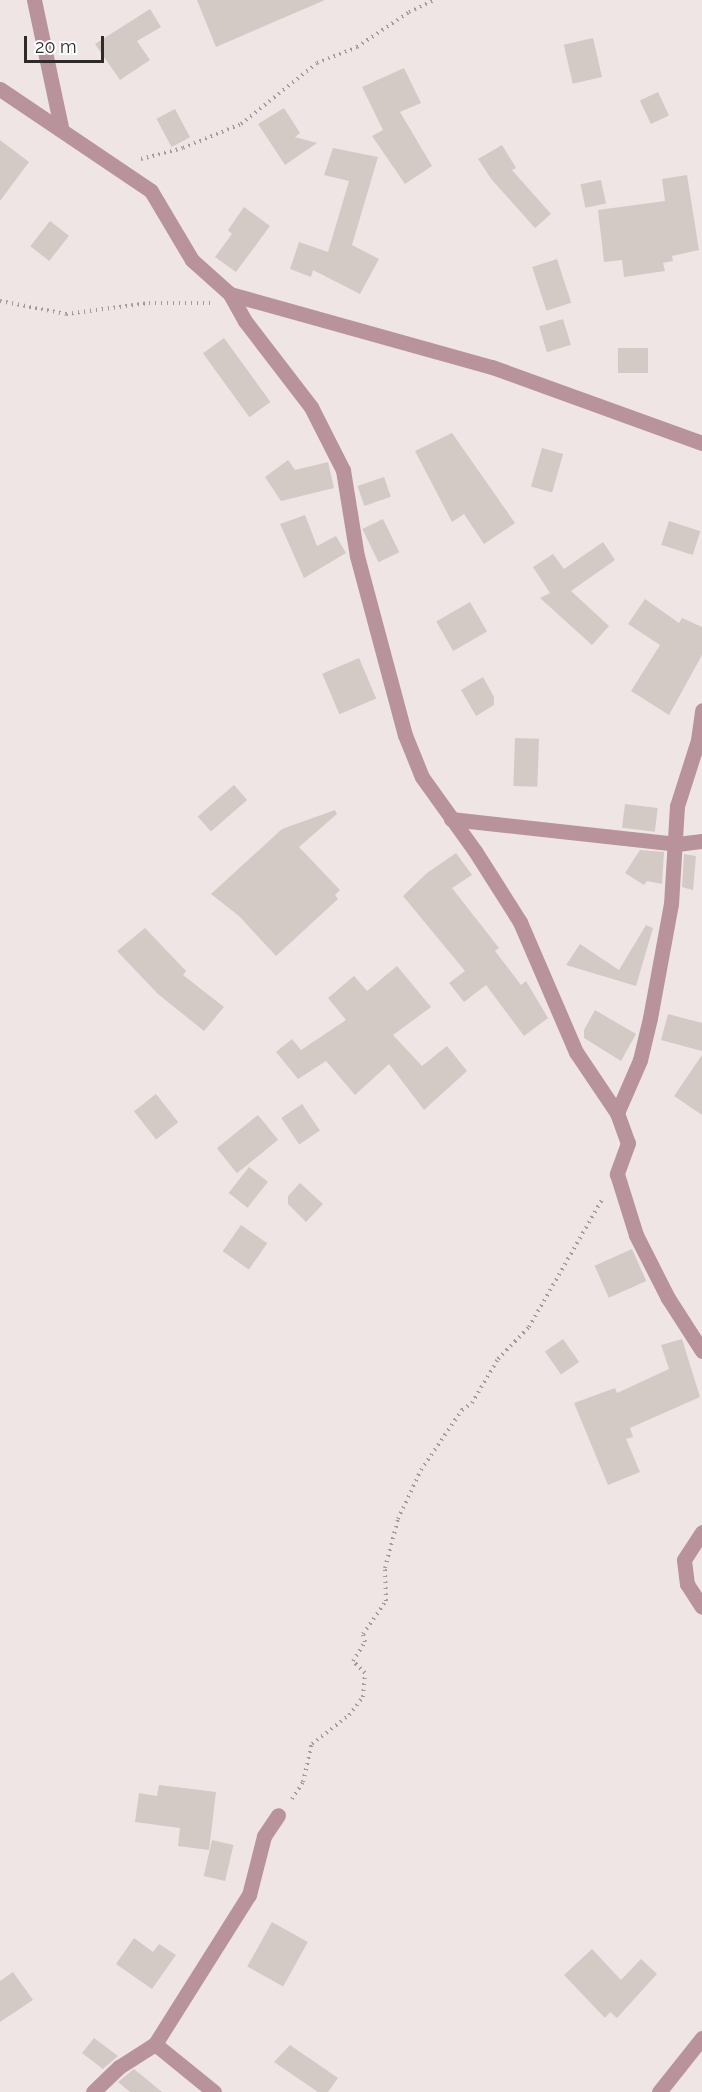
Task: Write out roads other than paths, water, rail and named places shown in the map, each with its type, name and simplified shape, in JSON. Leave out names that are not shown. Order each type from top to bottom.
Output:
[{"type":"street","points":[[34,0],[61,127]]},
{"type":"street","points":[[0,89],[61,127],[151,191],[192,260],[230,294],[244,321],[311,407],[343,470],[357,556],[405,735],[422,777],[519,922],[576,1052],[617,1113],[627,1143],[617,1174],[636,1235],[668,1298],[702,1351]]},
{"type":"street","points":[[230,294],[492,367],[702,443]]},
{"type":"street","points":[[617,1113],[640,1060],[650,1018],[671,904],[677,844],[677,806],[698,740],[702,710]]},
{"type":"street","points":[[451,819],[677,844],[702,841]]},
{"type":"street","points":[[702,1532],[684,1560],[687,1584],[702,1607]]},
{"type":"street","points":[[93,2092],[119,2067],[155,2044],[249,1895],[264,1836],[278,1815]]},
{"type":"street","points":[[659,2092],[702,2038]]},
{"type":"street","points":[[155,2044],[214,2092]]}]
